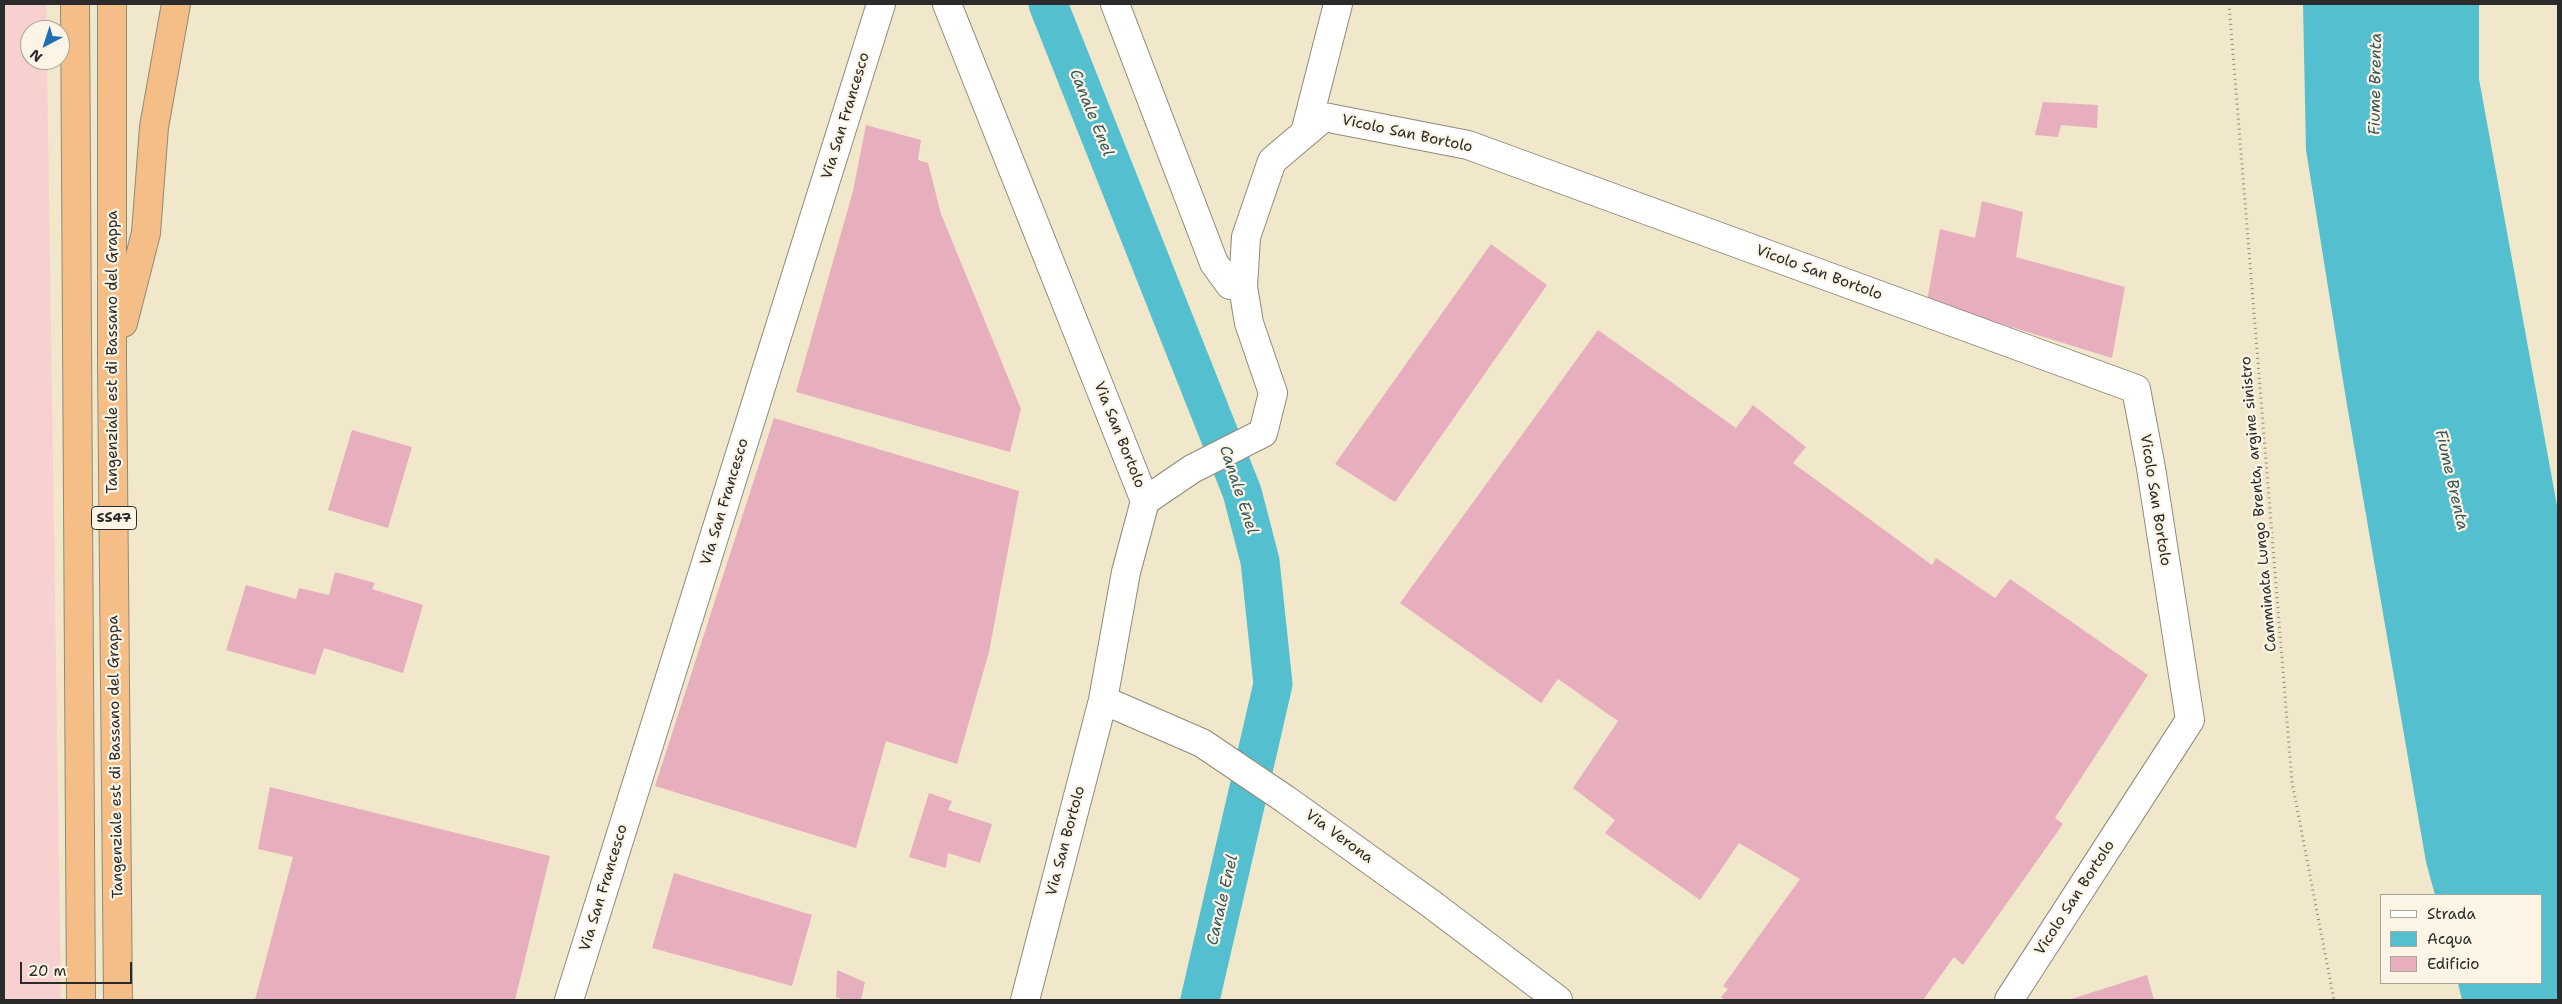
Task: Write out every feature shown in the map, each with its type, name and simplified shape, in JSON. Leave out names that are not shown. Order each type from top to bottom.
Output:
[{"type":"highway","name":"SS47","points":[[75,4],[81,1000]]},
{"type":"highway","name":"Tangenziale est di Bassano del Grappa","points":[[112,4],[112,364],[118,1000]]},
{"type":"highway","points":[[112,364],[146,233],[154,127],[176,4]]},
{"type":"street","name":"Via San Francesco","points":[[569,1000],[881,4]]},
{"type":"street","name":"Via San Bortolo","points":[[947,4],[1145,501],[1126,572],[1103,700],[1025,1000]]},
{"type":"street","points":[[1116,4],[1214,264],[1230,285],[1243,287]]},
{"type":"street","points":[[1305,133],[1338,4]]},
{"type":"street","name":"Vicolo San Bortolo","points":[[1145,501],[1192,469],[1263,433],[1273,394],[1249,323],[1243,287],[1246,237],[1272,161],[1324,117],[1468,145],[2136,389],[2151,468],[2190,720],[2009,1000]]},
{"type":"street","name":"Via Verona","points":[[1103,700],[1202,743],[1286,799],[1430,903],[1558,1000]]},
{"type":"path","name":"Camminata Lungo Brenta, argine sinistro","points":[[2229,4],[2292,782],[2334,1000]]},
{"type":"shaded area","points":[[4,4],[46,4],[47,20],[20,20],[20,70],[47,70],[61,1000],[4,1000]]},
{"type":"water","name":"Fiume Brenta","points":[[2303,4],[2479,4],[2479,79],[2558,511],[2558,1000],[2462,1000],[2458,984],[2542,984],[2542,894],[2435,894],[2426,862],[2346,399],[2306,150]]},
{"type":"building","points":[[2043,102],[2098,105],[2097,128],[2061,125],[2058,137],[2035,135]]},
{"type":"building","points":[[866,125],[921,140],[918,160],[928,163],[941,214],[1021,409],[1010,452],[796,392],[853,191]]},
{"type":"building","points":[[1982,201],[2023,212],[2016,257],[2125,287],[2112,358],[1927,301],[1940,229],[1975,238]]},
{"type":"building","points":[[1491,244],[1547,285],[1395,502],[1335,464]]},
{"type":"building","points":[[1598,330],[1736,428],[1753,405],[1806,447],[1793,463],[1932,565],[1936,558],[1995,598],[2010,579],[2148,675],[2055,818],[2063,824],[1963,965],[1954,957],[1923,1000],[1725,1000],[1721,997],[1728,989],[1723,986],[1800,879],[1739,843],[1700,900],[1605,833],[1615,820],[1573,788],[1618,721],[1558,679],[1541,703],[1400,603]]},
{"type":"building","points":[[774,418],[1019,491],[989,652],[957,764],[886,741],[856,848],[655,786]]},
{"type":"building","points":[[352,430],[412,447],[388,528],[328,510]]},
{"type":"building","points":[[335,572],[375,583],[372,589],[423,605],[403,673],[324,648],[315,675],[226,650],[246,585],[296,599],[299,588],[329,595]]},
{"type":"building","points":[[270,787],[550,856],[515,1000],[255,1000],[293,857],[258,849]]},
{"type":"building","points":[[929,793],[952,801],[948,810],[992,824],[980,863],[948,853],[946,868],[909,857]]},
{"type":"building","points":[[674,873],[812,915],[792,986],[652,948]]},
{"type":"building","points":[[837,970],[865,982],[861,1000],[844,1000],[836,997]]},
{"type":"building","points":[[2147,975],[2154,1000],[2068,1000]]},
{"type":"waterway","name":"Canale Enel","points":[[1048,4],[1242,492],[1260,561],[1273,684],[1200,1000]]}]
